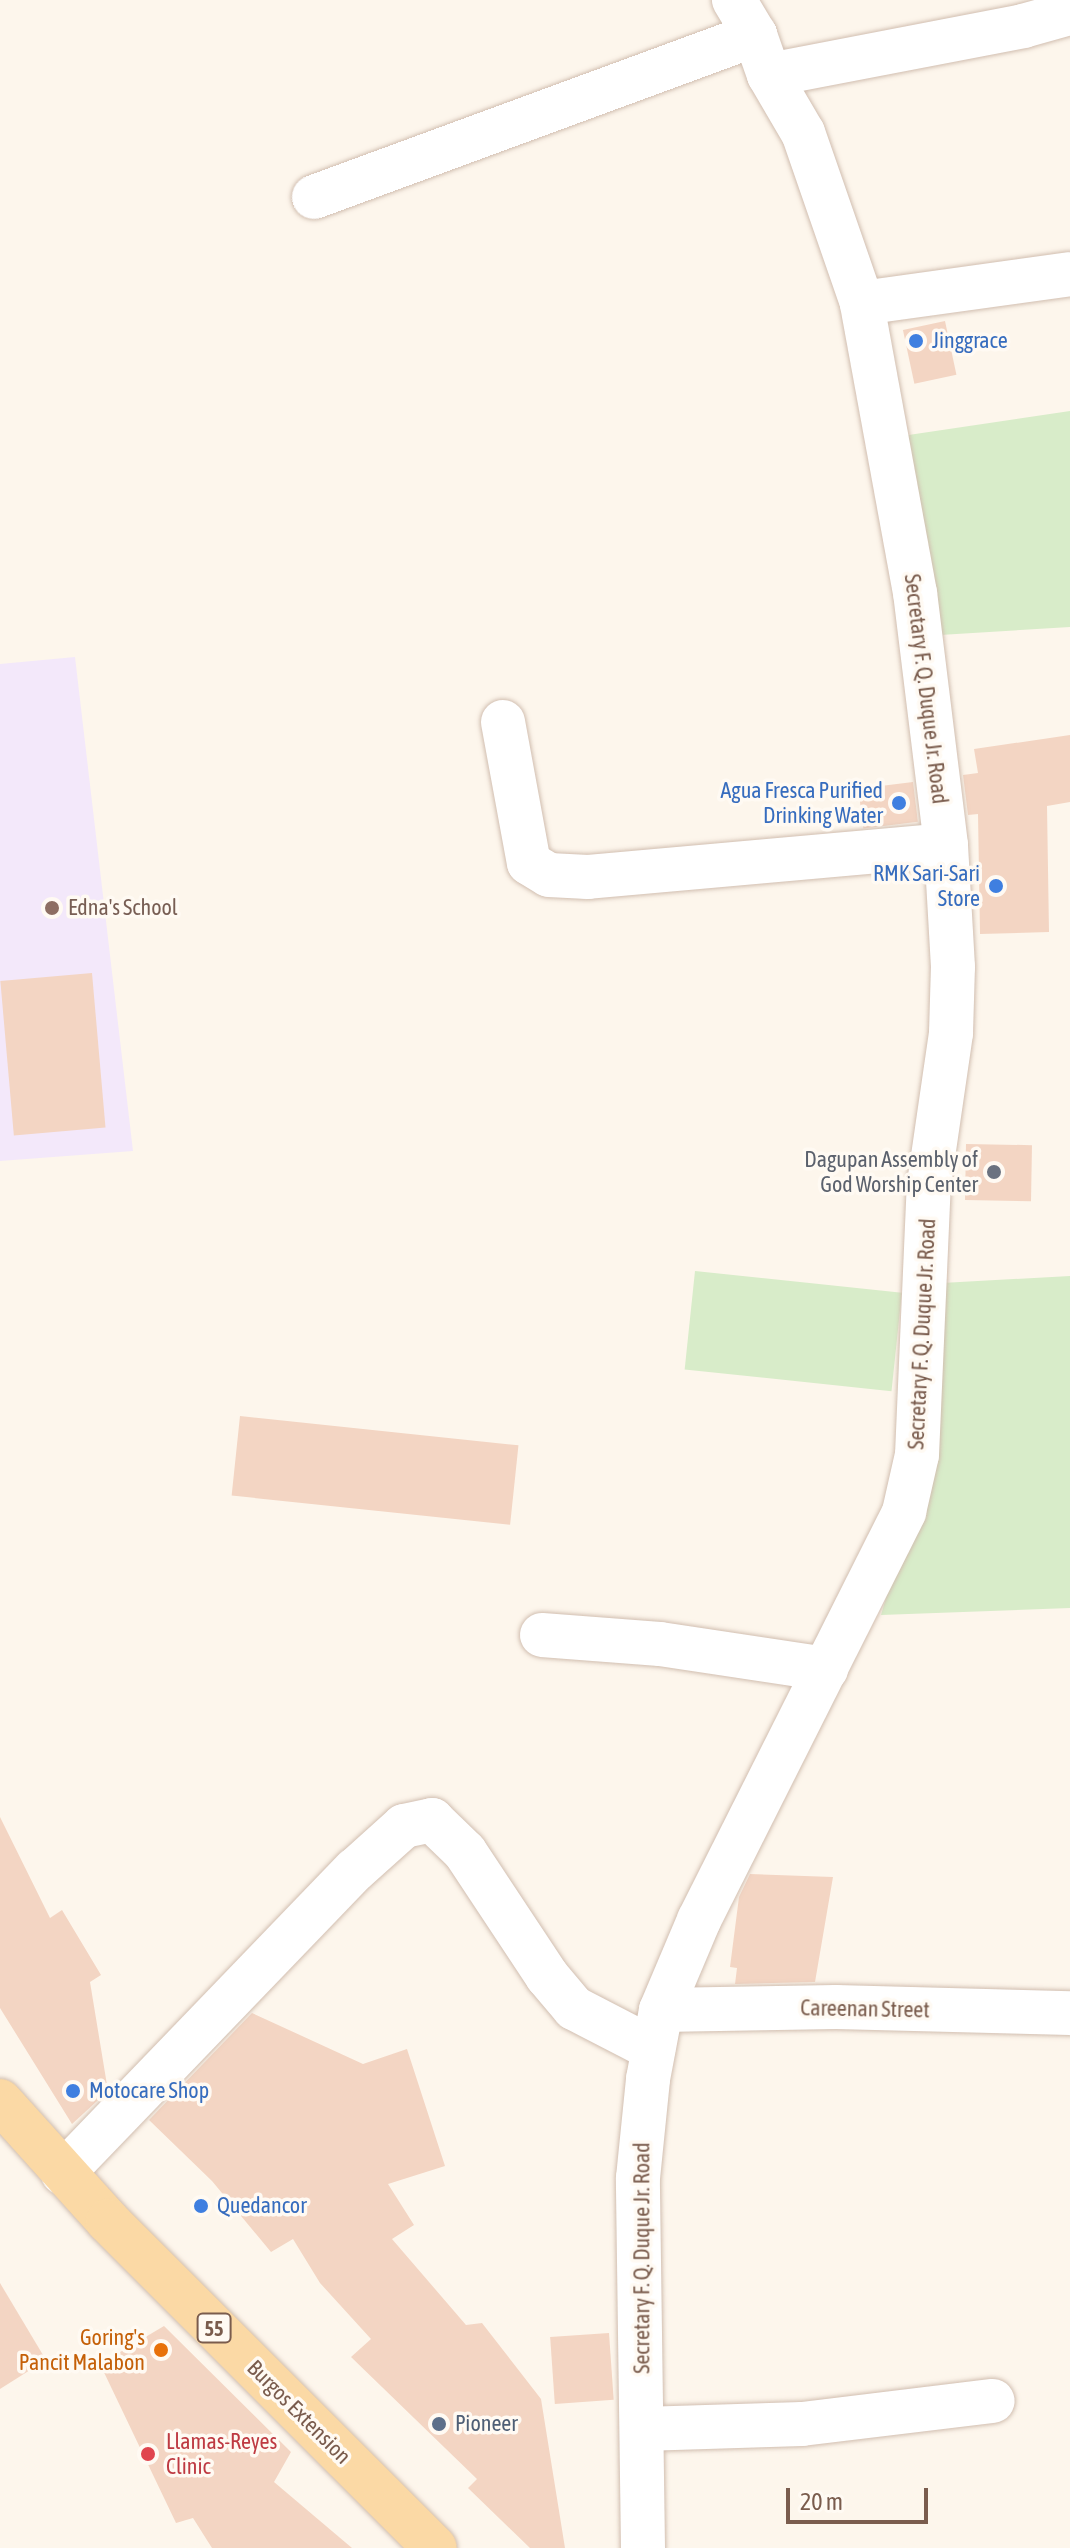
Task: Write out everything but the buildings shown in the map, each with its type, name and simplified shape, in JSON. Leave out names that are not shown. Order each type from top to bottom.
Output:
[{"type":"main road","name":"Burgos Extension","points":[[0,2101],[63,2173],[435,2548]]},
{"type":"street","points":[[314,197],[753,37],[1023,26],[1070,13]]},
{"type":"street","name":"Secretary F. Q. Duque Jr. Road","points":[[643,2548],[638,2178],[657,2030],[699,1920],[904,1512],[917,1455],[929,1184],[951,1033],[953,967],[946,845],[915,593],[862,303],[803,133],[753,37]]},
{"type":"street","points":[[862,303],[1070,274]]},
{"type":"street","points":[[503,722],[529,863],[549,875],[588,877],[946,845]]},
{"type":"street","points":[[542,1635],[660,1644],[826,1669]]},
{"type":"street","points":[[63,2173],[355,1870],[404,1826],[432,1820],[465,1852],[547,1976],[574,2008],[657,2030]]},
{"type":"street","name":"Careenan Street","points":[[657,2030],[836,2007],[1070,2013]]},
{"type":"street","points":[[642,2429],[802,2424],[993,2401]]},
{"type":"shaded area","name":"Edna's School","points":[[75,657],[133,1151],[0,1161],[0,664]]},
{"type":"green space","points":[[1070,411],[1070,627],[940,635],[895,437]]},
{"type":"green space","points":[[695,1271],[902,1293],[892,1391],[685,1369]]},
{"type":"green space","points":[[1070,1276],[1070,1608],[881,1615],[927,1458],[942,1283]]},
{"type":"place","name":"Jinggrace","points":[[916,341]]},
{"type":"place","name":"Agua Fresca Purified Drinking Water","points":[[899,803]]},
{"type":"place","name":"RMK Sari-Sari Store","points":[[996,886]]},
{"type":"place","name":"Edna's School","points":[[52,908]]},
{"type":"place","name":"Dagupan Assembly of God Worship Center","points":[[994,1172]]},
{"type":"place","name":"Motocare Shop","points":[[73,2091]]},
{"type":"place","name":"Quedancor","points":[[201,2206]]},
{"type":"place","name":"Goring's Pancit Malabon","points":[[161,2350]]},
{"type":"place","name":"Pioneer","points":[[439,2424]]},
{"type":"place","name":"Llamas-Reyes Clinic","points":[[148,2454]]}]
